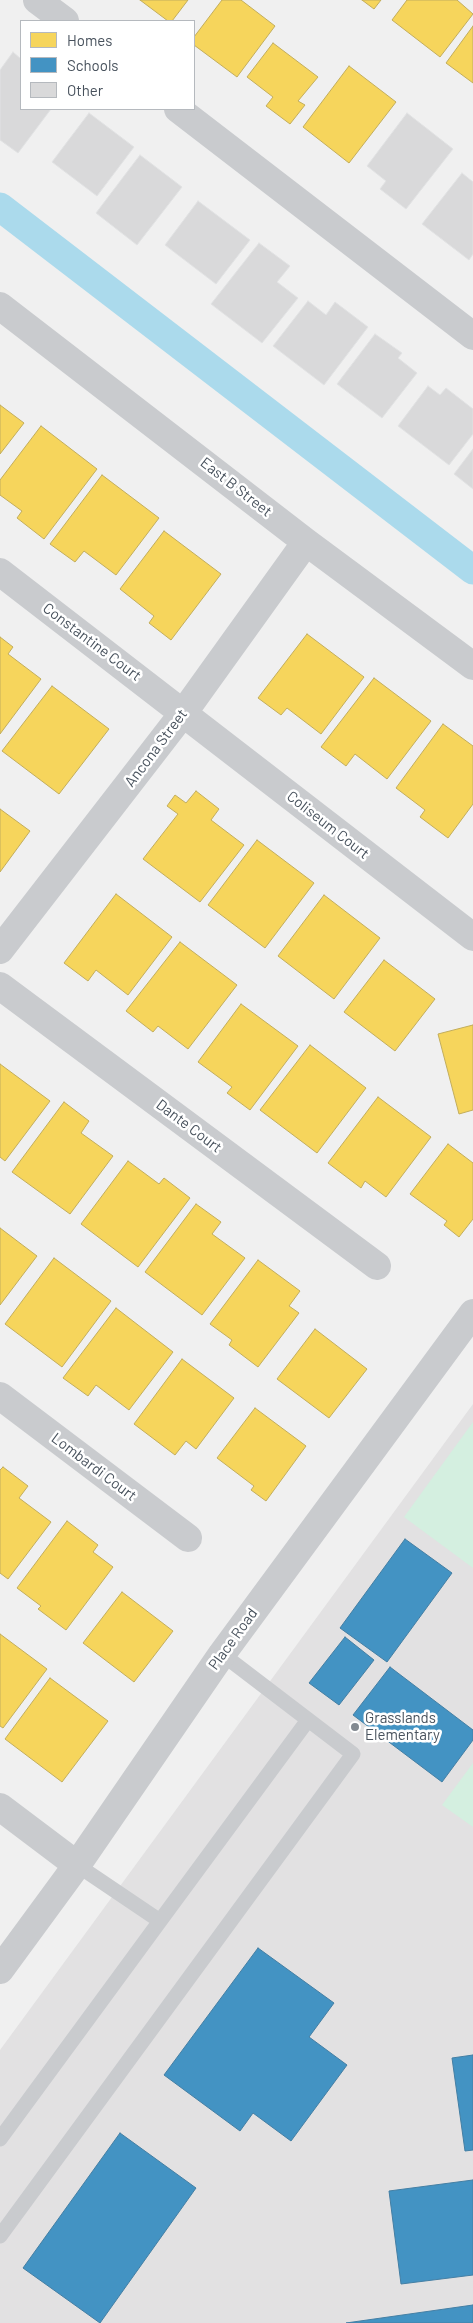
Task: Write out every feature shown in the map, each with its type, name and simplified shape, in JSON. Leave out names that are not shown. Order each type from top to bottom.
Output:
[{"type":"street","points":[[37,0],[64,20]]},
{"type":"street","points":[[179,110],[473,336]]},
{"type":"street","name":"East B Street","points":[[0,306],[306,542],[473,666]]},
{"type":"street","name":"Ancona Street","points":[[0,950],[184,712],[306,542]]},
{"type":"street","name":"Constantine Court","points":[[0,572],[184,712]]},
{"type":"street","name":"Coliseum Court","points":[[184,712],[473,937]]},
{"type":"street","name":"Dante Court","points":[[0,986],[377,1266]]},
{"type":"street","name":"Place Road","points":[[0,1970],[77,1865],[222,1654],[473,1313]]},
{"type":"street","name":"Lombardi Court","points":[[0,1396],[188,1538]]},
{"type":"street","points":[[0,1807],[77,1865]]},
{"type":"lane","points":[[0,2236],[353,1754],[222,1654]]},
{"type":"lane","points":[[0,2140],[308,1720]]},
{"type":"lane","points":[[77,1865],[160,1921]]},
{"type":"shaded area","name":"Grasslands Elementary","points":[[473,1404],[473,2323],[0,2323],[0,2050]]},
{"type":"green space","points":[[473,1422],[473,1568],[404,1517]]},
{"type":"green space","points":[[473,1763],[473,1827],[442,1805]]},
{"type":"building: Homes","points":[[140,0],[188,0],[173,20],[167,20]]},
{"type":"building: Homes","points":[[222,0],[241,0],[275,26],[237,77],[195,46],[195,36]]},
{"type":"building: Homes","points":[[362,0],[381,0],[374,9]]},
{"type":"building: Homes","points":[[407,0],[457,0],[473,14],[440,57],[392,20]]},
{"type":"building: Homes","points":[[473,26],[473,83],[446,63]]},
{"type":"building: Homes","points":[[273,43],[318,77],[298,101],[305,105],[290,124],[266,106],[273,97],[247,77]]},
{"type":"building: Homes","points":[[349,66],[396,102],[349,163],[303,127]]},
{"type":"building: Homes","points":[[0,405],[24,423],[0,454]]},
{"type":"building: Homes","points":[[41,426],[97,469],[44,539],[17,518],[22,511],[0,495],[0,480]]},
{"type":"building: Homes","points":[[102,475],[159,518],[116,575],[84,551],[75,562],[50,544]]},
{"type":"building: Homes","points":[[164,531],[221,574],[171,640],[149,623],[154,616],[120,589]]},
{"type":"building: Homes","points":[[307,634],[364,677],[321,734],[287,708],[281,715],[258,698]]},
{"type":"building: Homes","points":[[0,637],[13,647],[8,654],[41,679],[0,734]]},
{"type":"building: Homes","points":[[374,678],[431,721],[387,779],[355,754],[346,766],[321,747]]},
{"type":"building: Homes","points":[[52,686],[109,729],[59,794],[2,751]]},
{"type":"building: Homes","points":[[443,724],[473,746],[473,804],[448,838],[420,817],[425,810],[396,788]]},
{"type":"building: Homes","points":[[196,791],[219,809],[211,820],[244,845],[200,902],[143,859],[178,814],[167,806],[175,795],[186,803]]},
{"type":"building: Homes","points":[[0,809],[30,831],[0,872]]},
{"type":"building: Homes","points":[[257,840],[314,883],[265,948],[208,905]]},
{"type":"building: Homes","points":[[116,894],[172,937],[128,995],[96,970],[88,981],[64,963]]},
{"type":"building: Homes","points":[[324,895],[380,938],[334,999],[278,956]]},
{"type":"building: Homes","points":[[180,942],[237,985],[188,1049],[158,1026],[153,1032],[126,1011]]},
{"type":"building: Homes","points":[[384,960],[435,999],[395,1051],[344,1012]]},
{"type":"building: Homes","points":[[241,1004],[298,1046],[250,1110],[227,1093],[232,1087],[198,1062]]},
{"type":"building: Homes","points":[[473,1025],[473,1110],[459,1114],[438,1034]]},
{"type":"building: Homes","points":[[310,1045],[366,1088],[317,1153],[260,1110]]},
{"type":"building: Homes","points":[[0,1064],[50,1101],[5,1161],[0,1157]]},
{"type":"building: Homes","points":[[378,1097],[431,1137],[386,1197],[365,1181],[361,1188],[328,1163]]},
{"type":"building: Homes","points":[[64,1102],[89,1121],[81,1133],[113,1156],[70,1214],[12,1172]]},
{"type":"building: Homes","points":[[448,1144],[473,1163],[473,1219],[459,1237],[444,1225],[447,1221],[410,1194]]},
{"type":"building: Homes","points":[[128,1161],[159,1184],[164,1178],[190,1198],[138,1267],[81,1224]]},
{"type":"building: Homes","points":[[196,1204],[221,1222],[212,1234],[245,1258],[202,1315],[145,1272]]},
{"type":"building: Homes","points":[[0,1228],[37,1256],[0,1305]]},
{"type":"building: Homes","points":[[54,1258],[111,1301],[62,1367],[5,1324]]},
{"type":"building: Homes","points":[[258,1260],[300,1291],[289,1306],[299,1313],[258,1367],[229,1345],[232,1340],[210,1324]]},
{"type":"building: Homes","points":[[116,1308],[173,1352],[129,1410],[96,1385],[88,1396],[63,1378]]},
{"type":"building: Homes","points":[[315,1329],[367,1369],[329,1418],[277,1379]]},
{"type":"building: Homes","points":[[182,1359],[234,1398],[196,1449],[186,1441],[175,1455],[134,1424]]},
{"type":"building: Homes","points":[[255,1408],[306,1446],[266,1501],[251,1490],[254,1486],[217,1458]]},
{"type":"building: Homes","points":[[3,1467],[28,1486],[19,1498],[51,1522],[8,1579],[0,1573],[0,1470]]},
{"type":"building: Homes","points":[[67,1521],[98,1545],[93,1552],[113,1567],[66,1630],[38,1609],[41,1606],[17,1588]]},
{"type":"building: Homes","points":[[122,1592],[173,1631],[134,1682],[83,1643]]},
{"type":"building: Homes","points":[[0,1634],[47,1669],[3,1728],[0,1726]]},
{"type":"building: Homes","points":[[50,1678],[108,1721],[62,1782],[5,1739]]},
{"type":"building: Schools","points":[[405,1539],[452,1573],[387,1662],[340,1628]]},
{"type":"building: Schools","points":[[345,1637],[374,1660],[339,1705],[309,1683]]},
{"type":"building: Schools","points":[[390,1667],[473,1730],[473,1740],[442,1782],[353,1715]]},
{"type":"building: Schools","points":[[258,1948],[334,2003],[309,2037],[347,2065],[291,2141],[253,2113],[240,2131],[164,2075]]},
{"type":"building: Schools","points":[[473,2055],[473,2150],[465,2151],[452,2058]]},
{"type":"building: Schools","points":[[120,2133],[196,2188],[100,2323],[23,2268]]},
{"type":"building: Schools","points":[[473,2180],[473,2275],[401,2284],[389,2191]]},
{"type":"building: Schools","points":[[473,2305],[473,2323],[346,2323]]},
{"type":"building: Other","points":[[13,52],[20,58],[20,110],[50,110],[18,153],[0,140],[0,70]]},
{"type":"building: Other","points":[[89,113],[134,147],[97,196],[52,162]]},
{"type":"building: Other","points":[[407,113],[453,149],[406,209],[380,189],[386,181],[367,166]]},
{"type":"building: Other","points":[[140,155],[182,187],[137,245],[96,213]]},
{"type":"building: Other","points":[[462,173],[473,182],[473,254],[469,260],[422,224]]},
{"type":"building: Other","points":[[198,201],[250,240],[216,284],[165,245]]},
{"type":"building: Other","points":[[259,243],[290,266],[277,282],[298,298],[262,343],[211,304]]},
{"type":"building: Other","points":[[308,301],[326,315],[335,302],[368,327],[324,385],[273,346]]},
{"type":"building: Other","points":[[375,334],[402,353],[398,358],[417,373],[382,418],[337,384]]},
{"type":"building: Other","points":[[428,386],[440,395],[446,388],[473,409],[473,434],[449,465],[398,426]]},
{"type":"building: Other","points":[[473,449],[473,489],[454,474]]},
{"type":"waterway","points":[[0,207],[473,570]]},
{"type":"place","name":"Grasslands Elementary","points":[[355,1727]]}]
